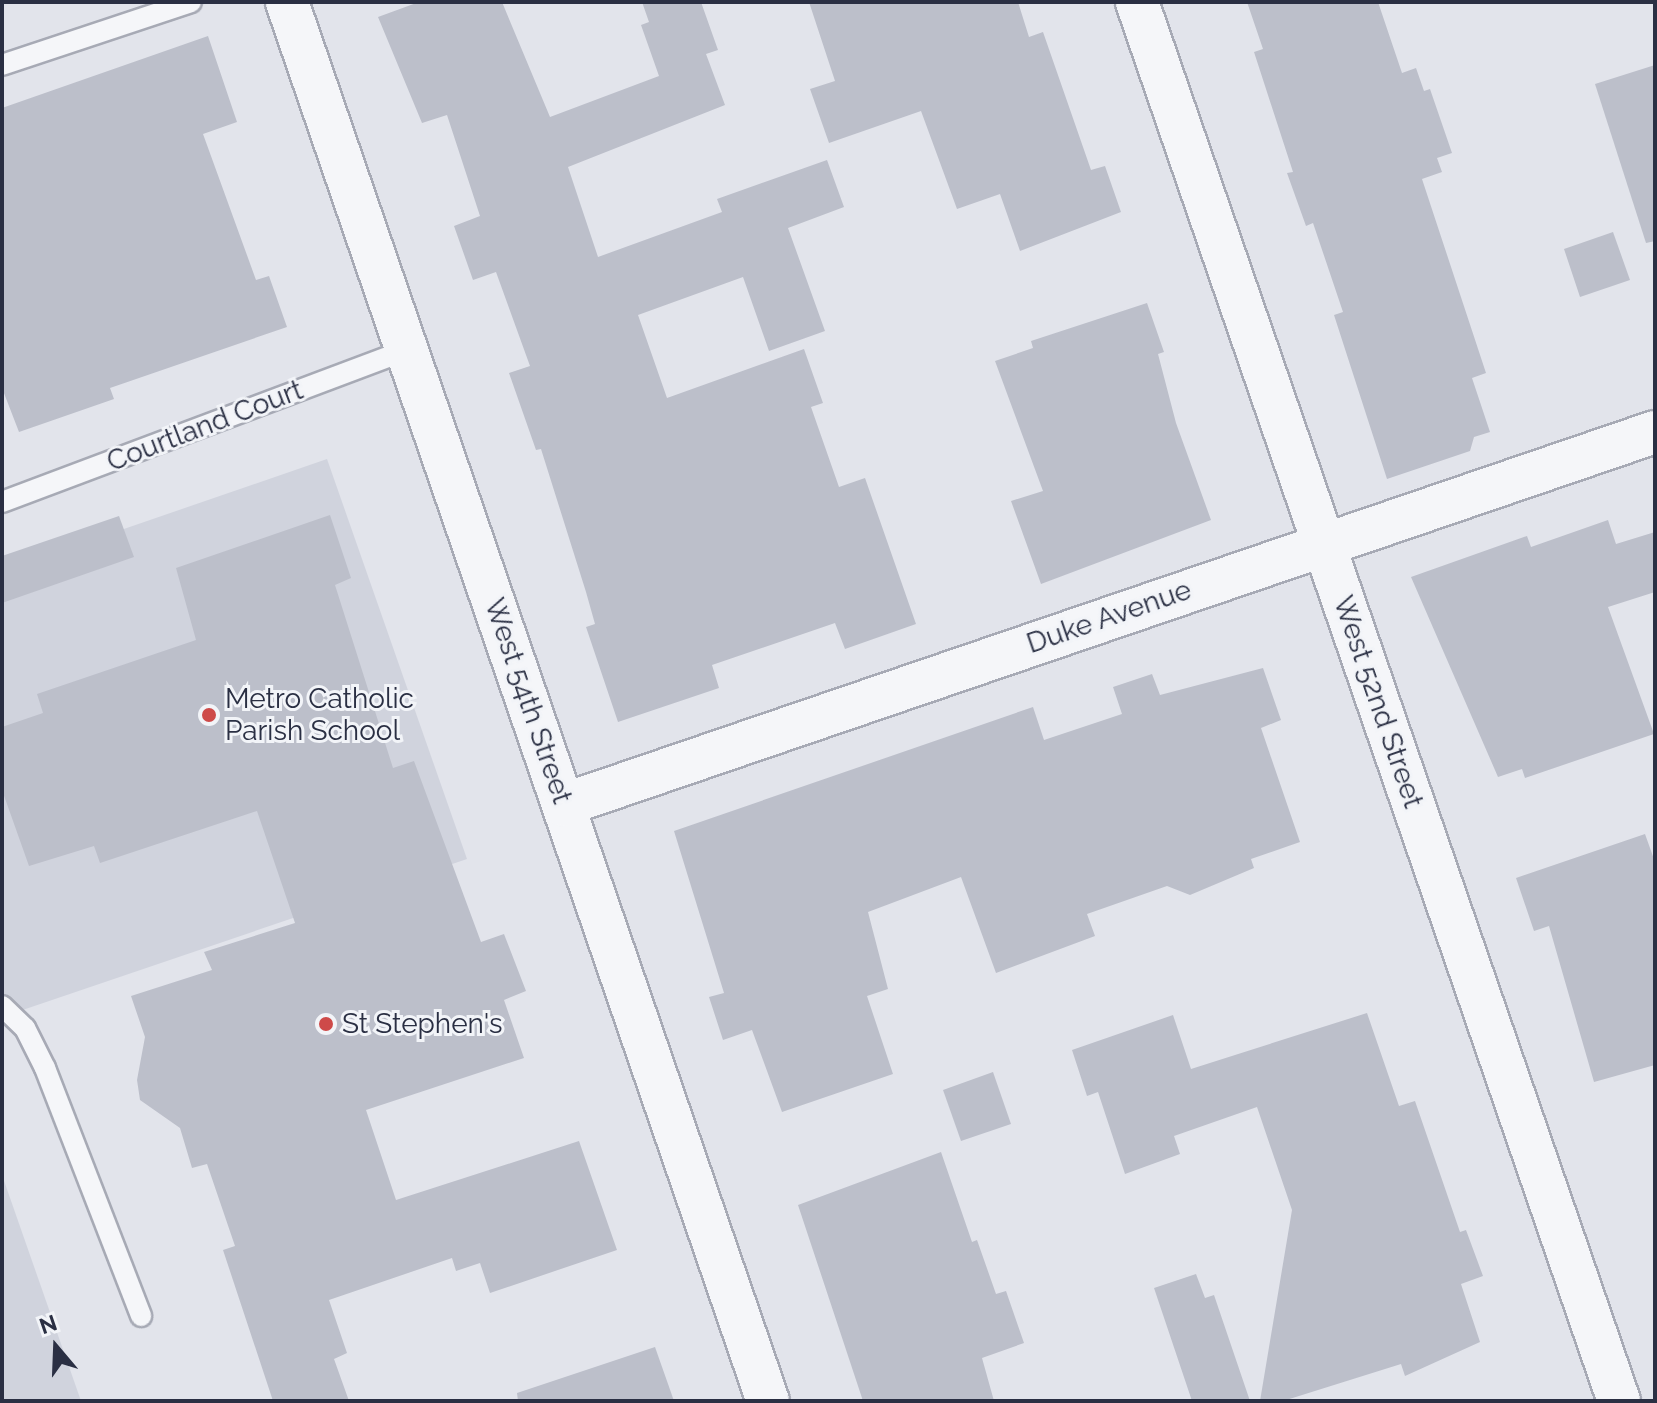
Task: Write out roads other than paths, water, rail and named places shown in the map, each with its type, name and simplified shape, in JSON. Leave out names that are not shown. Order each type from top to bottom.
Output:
[{"type":"street","name":"West 54th Street","points":[[287,2],[768,1401]]},
{"type":"street","name":"West 52nd Street","points":[[1137,2],[1619,1401]]},
{"type":"street","name":"Duke Avenue","points":[[563,805],[1655,432]]},
{"type":"lane","points":[[2,65],[191,2]]},
{"type":"lane","name":"Courtland Court","points":[[2,502],[407,350]]},
{"type":"lane","points":[[2,1006],[25,1028],[45,1068],[141,1316]]},
{"type":"place","name":"Metro Catholic Parish School","points":[[209,715]]},
{"type":"place","name":"St Stephen's","points":[[326,1024]]}]
